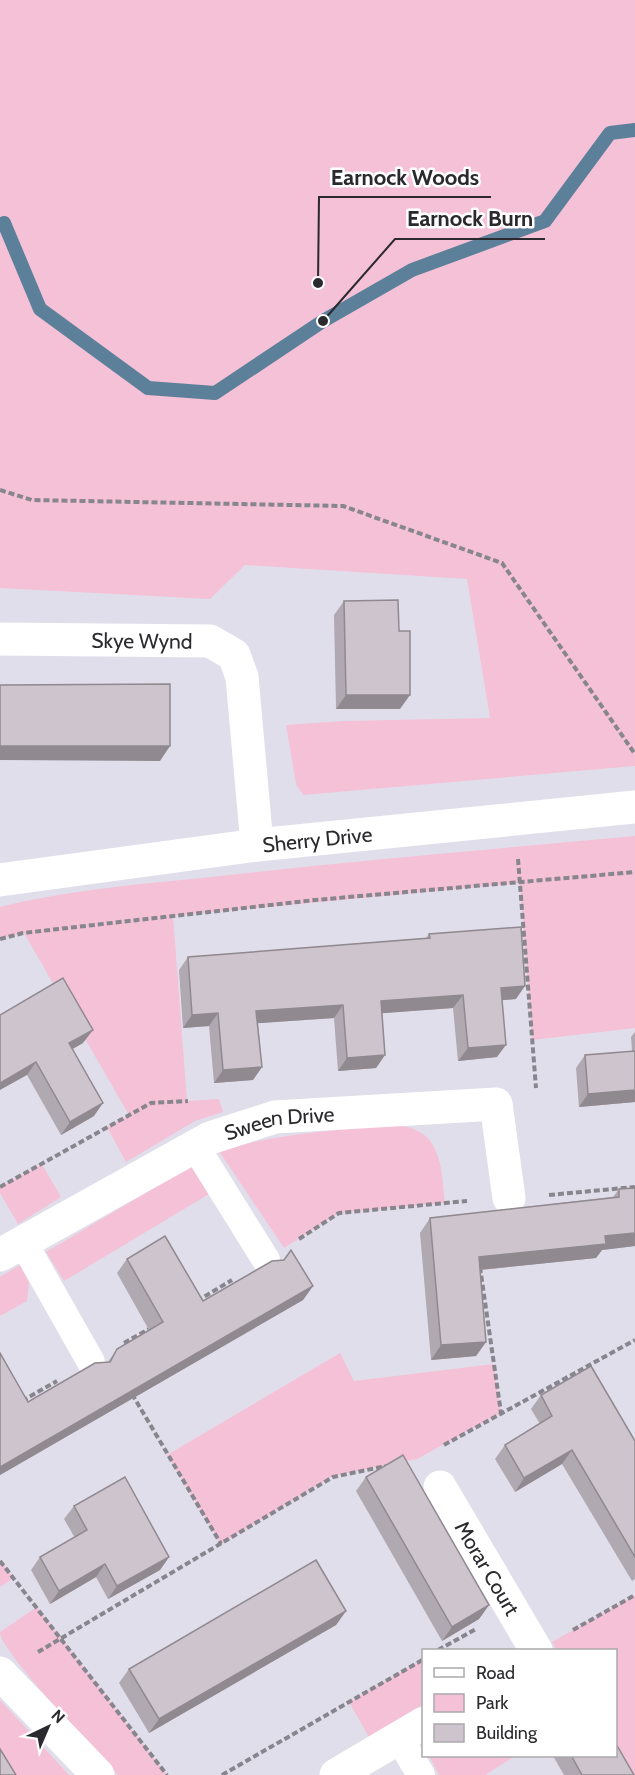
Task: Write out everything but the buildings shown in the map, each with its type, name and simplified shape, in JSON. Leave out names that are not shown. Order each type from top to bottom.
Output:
[{"type":"street","name":"Skye Wynd","points":[[0,639],[210,641],[234,655],[242,677],[257,844]]},
{"type":"street","name":"Sherry Drive","points":[[0,880],[257,844],[635,807]]},
{"type":"street","name":"Sween Drive","points":[[12,1249],[195,1146],[228,1132],[275,1117],[496,1104],[509,1198]]},
{"type":"street","name":"Morar Court","points":[[440,1487],[535,1649]]},
{"type":"street","points":[[1,1674],[99,1775]]},
{"type":"street","points":[[336,1775],[411,1730]]},
{"type":"lane","points":[[195,1146],[266,1260]]},
{"type":"lane","points":[[12,1249],[91,1362]]},
{"type":"lane","points":[[411,1730],[421,1775]]},
{"type":"path","points":[[0,490],[32,500],[343,506],[502,563],[635,754]]},
{"type":"path","points":[[515,819],[537,1095]]},
{"type":"path","points":[[0,939],[23,933],[315,900],[635,872]]},
{"type":"path","points":[[0,1187],[151,1103],[219,1099],[228,1132]]},
{"type":"path","points":[[188,1306],[339,1213],[635,1187]]},
{"type":"path","points":[[479,1259],[501,1413]]},
{"type":"path","points":[[1,1674],[333,1477],[417,1459],[635,1340]]},
{"type":"path","points":[[131,1393],[221,1544]]},
{"type":"path","points":[[417,1459],[440,1487]]},
{"type":"path","points":[[0,1561],[167,1775]]},
{"type":"path","points":[[572,1631],[635,1595]]},
{"type":"path","points":[[222,1775],[422,1660]]},
{"type":"green space","points":[[0,0],[635,0],[635,766],[303,795],[296,784],[286,725],[343,721],[490,718],[467,579],[245,565],[210,599],[0,588]]},
{"type":"green space","points":[[635,836],[635,1028],[532,1040],[520,883],[173,916],[187,1101],[219,1099],[223,1112],[195,1121],[126,1162],[107,1127],[129,1115],[24,933],[0,939],[0,907],[82,891],[324,865]]},
{"type":"green space","points":[[388,1125],[419,1131],[428,1139],[439,1160],[445,1203],[339,1213],[284,1248],[219,1151],[282,1137]]},
{"type":"green space","points":[[42,1164],[61,1197],[18,1224],[0,1193],[0,1187]]},
{"type":"green space","points":[[191,1166],[209,1194],[64,1281],[46,1252]]},
{"type":"green space","points":[[20,1265],[29,1283],[27,1301],[0,1316],[0,1277]]},
{"type":"green space","points":[[340,1353],[354,1381],[494,1364],[501,1413],[417,1459],[333,1476],[221,1544],[167,1455]]},
{"type":"green space","points":[[0,1561],[14,1578],[0,1587]]},
{"type":"green space","points":[[635,1595],[635,1775],[628,1775],[617,1755],[617,1649],[556,1649],[552,1642]]},
{"type":"green space","points":[[37,1607],[167,1775],[118,1775],[16,1660],[4,1643],[0,1632]]},
{"type":"green space","points":[[422,1660],[422,1706],[369,1737],[349,1702]]},
{"type":"green space","points":[[0,1700],[69,1775],[15,1775],[0,1759]]},
{"type":"green space","points":[[430,1757],[513,1757],[485,1775],[439,1775]]},
{"type":"waterway","points":[[0,225],[4,223],[40,309],[148,388],[215,393],[323,321],[412,270],[545,221],[610,133],[635,130]]},
{"type":"place","name":"Earnock Woods","points":[[318,283]]},
{"type":"place","name":"Earnock Burn","points":[[323,321]]}]
